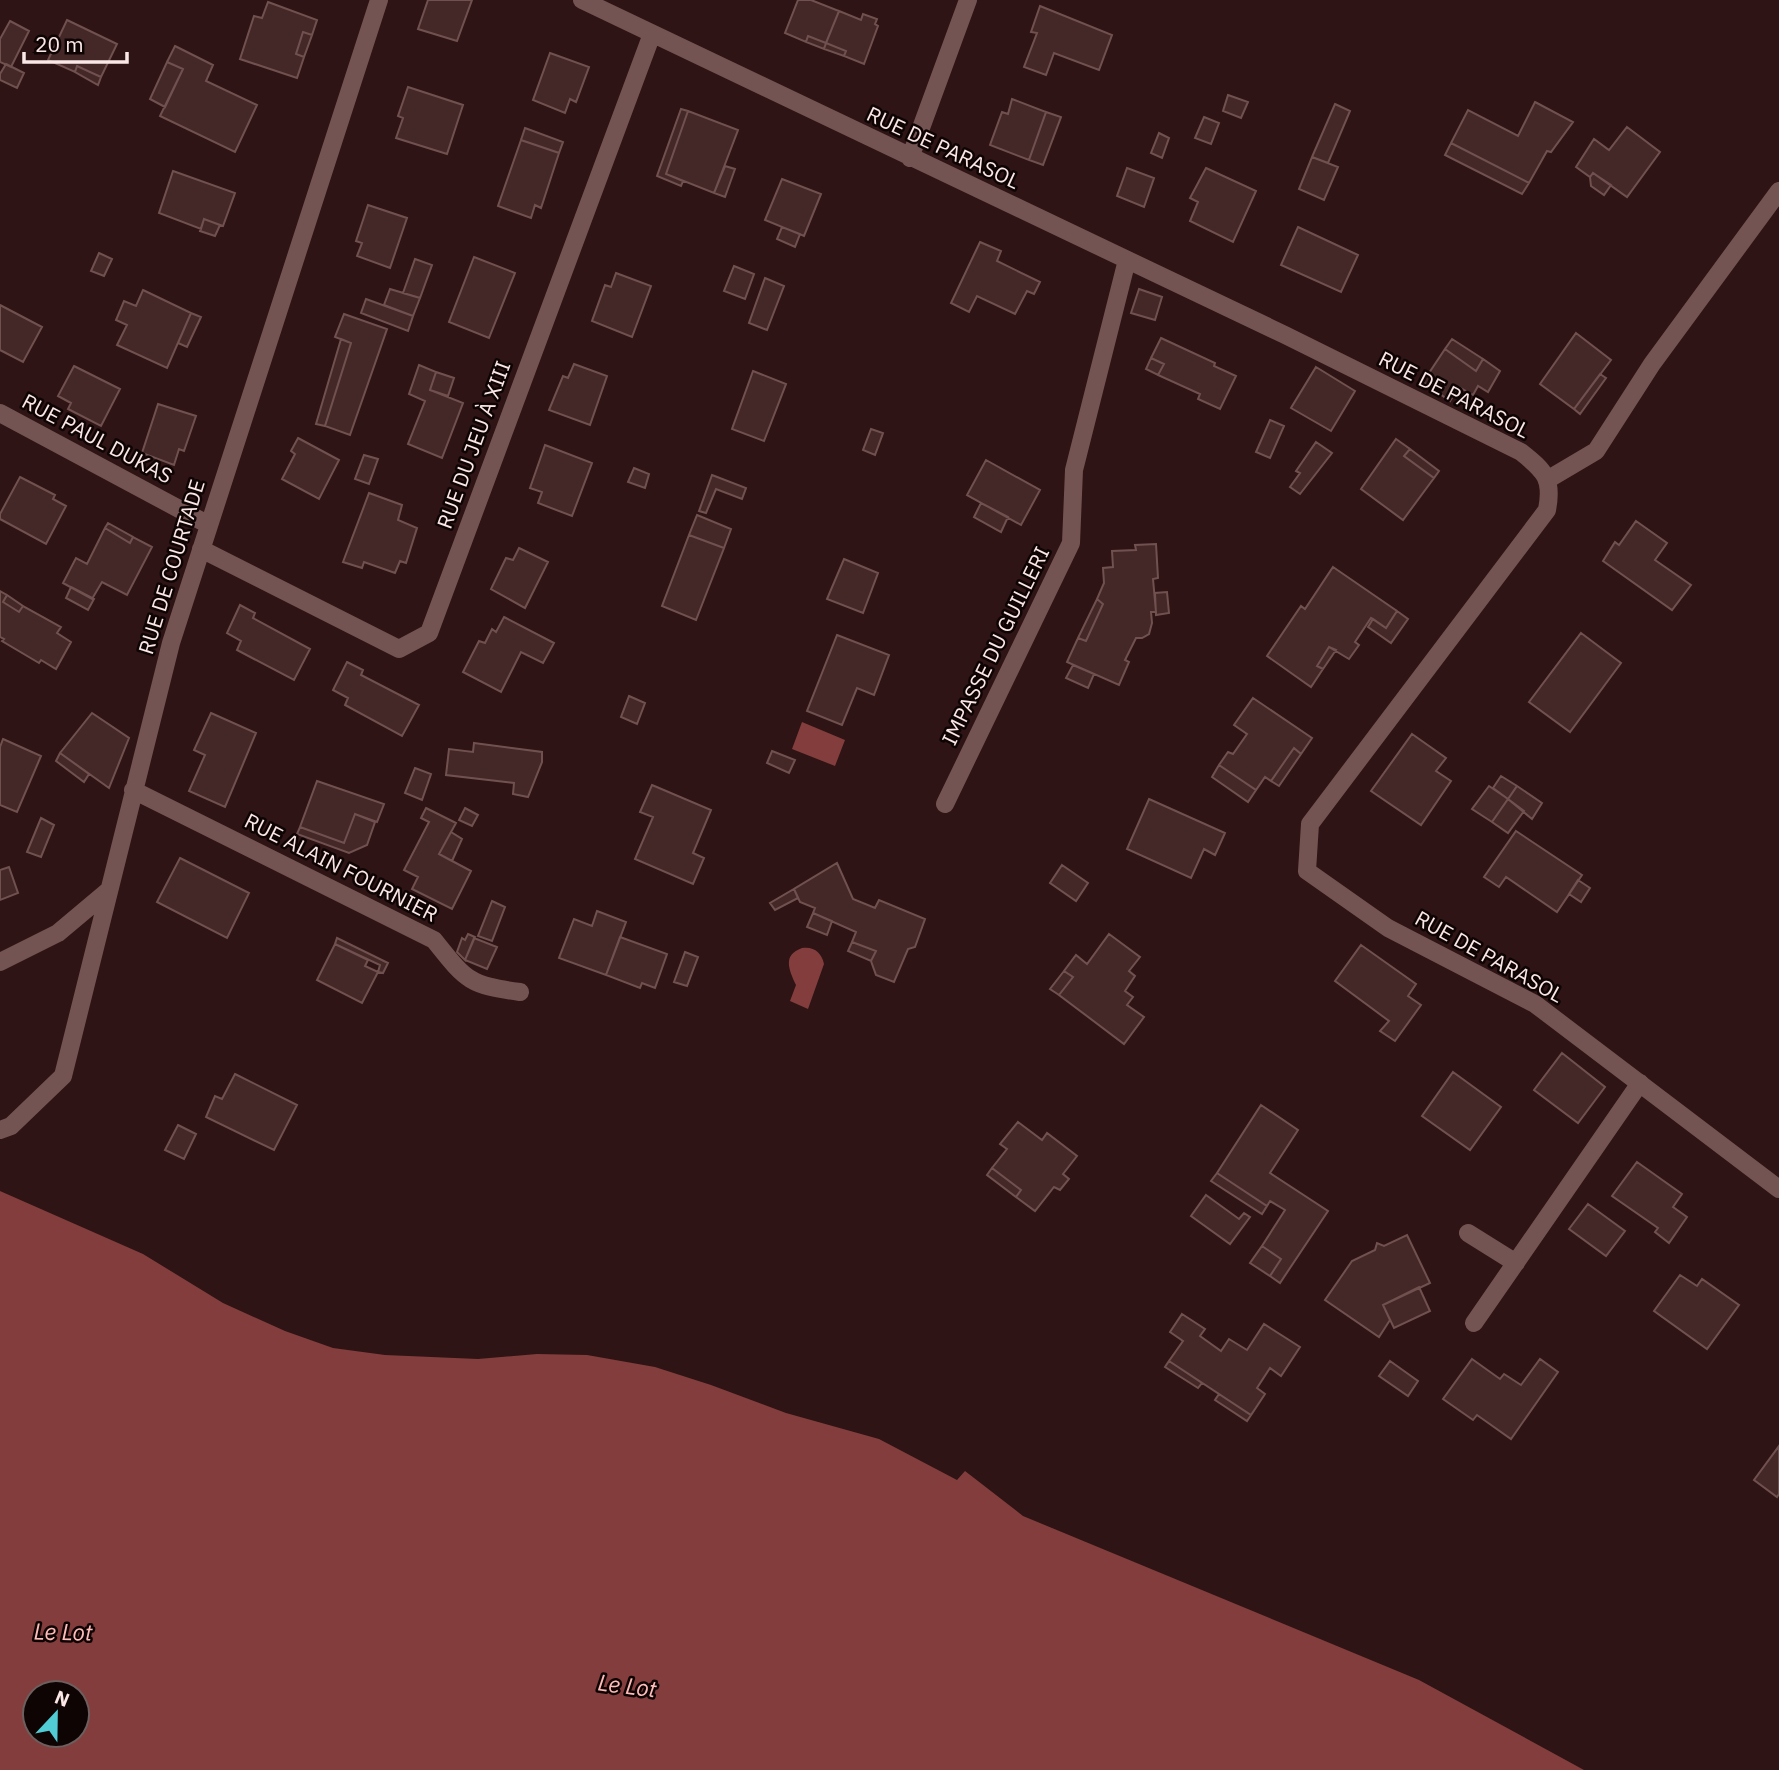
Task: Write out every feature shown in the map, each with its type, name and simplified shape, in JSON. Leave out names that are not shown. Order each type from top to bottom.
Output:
[{"type":"street","name":"RUE DE COURTADE","points":[[0,1130],[11,1126],[63,1076],[171,643],[379,0]]},
{"type":"street","name":"RUE DE PARASOL","points":[[582,0],[1128,260],[1521,452],[1542,468],[1551,489],[1547,510],[1310,824],[1307,871],[1388,928],[1535,1004],[1779,1189]]},
{"type":"street","points":[[910,158],[968,0]]},
{"type":"street","name":"RUE DU JEU À XIII","points":[[201,549],[399,649],[429,633],[652,34]]},
{"type":"street","points":[[1547,480],[1596,451],[1652,364],[1779,191]]},
{"type":"street","name":"IMPASSE DU GUILLERI","points":[[945,804],[1071,543],[1074,470],[1128,260]]},
{"type":"street","name":"RUE PAUL DUKAS","points":[[0,412],[209,525]]},
{"type":"street","name":"RUE ALAIN FOURNIER","points":[[133,790],[434,940],[460,973],[484,987],[520,992]]},
{"type":"street","points":[[0,962],[58,933],[108,891]]},
{"type":"street","points":[[1474,1323],[1640,1083]]},
{"type":"street","points":[[1468,1233],[1516,1263]]},
{"type":"water","points":[[802,722],[845,740],[835,766],[792,749]]},
{"type":"water","points":[[802,948],[817,951],[824,964],[808,1009],[790,1001],[796,985],[789,959]]},
{"type":"water","name":"Le Lot","points":[[0,1191],[143,1254],[223,1303],[285,1331],[333,1348],[385,1355],[478,1359],[537,1354],[587,1355],[655,1367],[786,1413],[879,1439],[957,1480],[965,1471],[1023,1516],[1419,1680],[1584,1770],[0,1770]]},
{"type":"building","points":[[428,0],[472,0],[457,41],[418,29]]},
{"type":"building","points":[[798,0],[811,0],[839,11],[826,43],[808,36],[806,42],[785,33]]},
{"type":"building","points":[[268,2],[317,20],[312,35],[303,32],[296,54],[304,57],[297,78],[240,59],[254,16],[262,18]]},
{"type":"building","points":[[1040,6],[1112,35],[1099,70],[1054,53],[1046,75],[1024,67],[1037,33],[1031,32]]},
{"type":"building","points":[[839,11],[861,20],[863,14],[877,19],[875,24],[878,26],[864,64],[844,56],[846,51],[826,43]]},
{"type":"building","points":[[67,20],[117,44],[101,77],[77,66],[75,72],[48,60]]},
{"type":"building","points":[[10,21],[29,31],[11,67],[0,62],[0,39]]},
{"type":"building","points":[[303,32],[312,35],[304,57],[296,54]]},
{"type":"building","points":[[808,36],[826,43],[824,49],[806,42]]},
{"type":"building","points":[[826,43],[846,51],[844,56],[824,49]]},
{"type":"building","points":[[175,46],[213,65],[206,81],[257,105],[235,152],[160,116],[183,69],[167,62]]},
{"type":"building","points":[[550,53],[589,67],[576,102],[570,99],[565,113],[533,100]]},
{"type":"building","points":[[167,62],[183,69],[165,107],[150,99]]},
{"type":"building","points":[[6,64],[24,73],[17,88],[0,80],[0,74]]},
{"type":"building","points":[[77,66],[101,77],[98,85],[75,72]]},
{"type":"building","points":[[408,87],[463,105],[447,154],[396,138],[403,118],[398,116]]},
{"type":"building","points":[[1228,95],[1248,102],[1241,118],[1223,111]]},
{"type":"building","points":[[1012,99],[1046,112],[1029,160],[990,145],[1002,112],[1008,114]]},
{"type":"building","points":[[1535,102],[1573,122],[1551,152],[1547,151],[1529,183],[1451,143],[1468,110],[1518,136]]},
{"type":"building","points":[[1335,104],[1350,111],[1328,163],[1312,157]]},
{"type":"building","points":[[681,109],[688,111],[666,174],[683,181],[681,186],[657,176]]},
{"type":"building","points":[[688,111],[738,130],[714,193],[666,174]]},
{"type":"building","points":[[1046,112],[1061,117],[1043,165],[1029,160]]},
{"type":"building","points":[[1204,117],[1219,123],[1211,144],[1195,138]]},
{"type":"building","points":[[1627,127],[1660,152],[1627,197],[1593,173],[1590,177],[1576,167],[1594,139],[1609,150]]},
{"type":"building","points":[[525,128],[563,142],[559,153],[521,140]]},
{"type":"building","points":[[1159,133],[1169,138],[1162,158],[1151,153]]},
{"type":"building","points":[[521,140],[559,153],[541,208],[535,205],[531,218],[498,206]]},
{"type":"building","points":[[1451,143],[1529,183],[1522,194],[1445,155]]},
{"type":"building","points":[[1312,157],[1338,167],[1324,200],[1299,189]]},
{"type":"building","points":[[725,166],[735,169],[725,197],[714,193]]},
{"type":"building","points":[[1127,168],[1154,178],[1144,207],[1117,196]]},
{"type":"building","points":[[1206,168],[1256,191],[1233,242],[1190,221],[1198,202],[1190,198]]},
{"type":"building","points":[[173,171],[235,193],[223,226],[204,219],[201,229],[159,213]]},
{"type":"building","points":[[1593,173],[1611,185],[1604,195],[1591,186],[1590,177]]},
{"type":"building","points":[[782,179],[821,194],[804,236],[765,220]]},
{"type":"building","points":[[368,205],[407,218],[390,268],[357,256],[362,243],[356,241]]},
{"type":"building","points":[[204,219],[220,225],[215,236],[200,231]]},
{"type":"building","points":[[782,227],[800,234],[795,247],[777,239]]},
{"type":"building","points":[[1298,227],[1358,255],[1341,292],[1281,265]]},
{"type":"building","points":[[980,242],[1001,251],[997,261],[1040,282],[1034,294],[1027,291],[1015,314],[977,296],[969,312],[951,303]]},
{"type":"building","points":[[99,253],[112,259],[104,276],[91,271]]},
{"type":"building","points":[[474,257],[515,273],[489,338],[449,322]]},
{"type":"building","points":[[415,259],[432,265],[420,298],[403,293]]},
{"type":"building","points":[[734,266],[754,274],[745,299],[724,291]]},
{"type":"building","points":[[616,273],[651,286],[632,337],[592,321],[605,285],[611,287]]},
{"type":"building","points":[[765,278],[784,286],[767,330],[749,323]]},
{"type":"building","points":[[390,289],[420,298],[413,316],[384,305]]},
{"type":"building","points":[[1139,289],[1162,297],[1155,320],[1131,313]]},
{"type":"building","points":[[143,290],[191,313],[167,368],[117,345],[127,325],[116,320],[124,301],[136,306]]},
{"type":"building","points":[[366,299],[413,316],[408,331],[361,313]]},
{"type":"building","points":[[0,305],[42,327],[23,362],[0,350]]},
{"type":"building","points":[[191,313],[201,317],[187,347],[178,343]]},
{"type":"building","points":[[344,314],[387,329],[350,435],[325,426],[351,343],[335,337]]},
{"type":"building","points":[[1576,333],[1611,360],[1574,409],[1540,384]]},
{"type":"building","points":[[1161,338],[1215,363],[1214,366],[1236,376],[1220,409],[1198,399],[1200,394],[1158,375],[1164,364],[1151,358]]},
{"type":"building","points":[[341,339],[351,343],[325,426],[316,424]]},
{"type":"building","points":[[1452,339],[1483,359],[1476,371],[1445,349]]},
{"type":"building","points":[[1445,349],[1476,371],[1483,359],[1500,371],[1488,392],[1478,386],[1473,395],[1459,387],[1450,401],[1423,382]]},
{"type":"building","points":[[1151,358],[1164,364],[1158,375],[1146,369]]},
{"type":"building","points":[[574,364],[607,376],[590,425],[549,410],[563,376],[568,378]]},
{"type":"building","points":[[419,365],[436,372],[430,390],[463,403],[442,458],[408,444],[425,401],[409,394]]},
{"type":"building","points":[[74,366],[120,389],[101,426],[68,409],[71,403],[58,396]]},
{"type":"building","points":[[1316,367],[1355,391],[1331,431],[1291,408]]},
{"type":"building","points":[[753,371],[786,384],[764,441],[732,429]]},
{"type":"building","points":[[436,372],[454,378],[448,396],[430,390]]},
{"type":"building","points":[[1600,374],[1606,378],[1580,414],[1574,409]]},
{"type":"building","points":[[158,404],[196,416],[184,451],[179,449],[174,465],[142,453]]},
{"type":"building","points":[[1270,420],[1284,426],[1270,458],[1256,452]]},
{"type":"building","points":[[871,429],[883,433],[875,455],[863,450]]},
{"type":"building","points":[[298,438],[339,460],[319,499],[282,479],[295,454],[291,451]]},
{"type":"building","points":[[1396,439],[1410,449],[1404,456],[1434,478],[1403,520],[1361,489]]},
{"type":"building","points":[[1316,442],[1332,453],[1300,494],[1290,487],[1300,473],[1296,471]]},
{"type":"building","points":[[545,445],[592,463],[572,516],[538,503],[542,492],[530,488]]},
{"type":"building","points":[[1410,449],[1439,471],[1434,478],[1404,456]]},
{"type":"building","points":[[364,455],[378,459],[369,484],[355,479]]},
{"type":"building","points":[[986,460],[1040,490],[1021,525],[967,495]]},
{"type":"building","points":[[634,468],[649,474],[645,488],[628,482]]},
{"type":"building","points":[[712,475],[746,488],[742,499],[716,489],[706,513],[699,511]]},
{"type":"building","points":[[20,477],[55,495],[53,499],[66,506],[46,544],[0,519],[0,514]]},
{"type":"building","points":[[369,493],[402,505],[398,520],[417,528],[406,563],[400,561],[395,573],[364,562],[362,568],[343,562]]},
{"type":"building","points":[[981,503],[1008,517],[1001,532],[974,517]]},
{"type":"building","points":[[697,515],[731,529],[724,548],[689,535]]},
{"type":"building","points":[[1636,521],[1667,543],[1655,560],[1691,585],[1672,610],[1603,561],[1615,542],[1619,545]]},
{"type":"building","points":[[108,523],[133,537],[130,543],[105,528]]},
{"type":"building","points":[[105,528],[130,543],[133,537],[152,547],[127,595],[102,582],[92,599],[63,583],[76,558],[87,564]]},
{"type":"building","points":[[689,535],[724,548],[696,620],[662,606]]},
{"type":"building","points":[[1156,544],[1158,578],[1153,579],[1156,612],[1151,612],[1149,634],[1136,638],[1125,660],[1129,662],[1119,685],[1067,662],[1078,638],[1086,641],[1103,604],[1097,599],[1104,583],[1103,568],[1113,567],[1112,551],[1136,550],[1135,545]]},
{"type":"building","points":[[519,548],[548,562],[525,608],[491,589],[506,558],[513,560]]},
{"type":"building","points":[[844,559],[878,573],[863,613],[827,599]]},
{"type":"building","points":[[1333,567],[1397,611],[1386,628],[1371,618],[1355,642],[1359,645],[1349,659],[1329,647],[1317,666],[1323,669],[1311,687],[1267,656],[1301,606],[1305,609]]},
{"type":"building","points":[[71,587],[94,599],[88,610],[66,598]]},
{"type":"building","points":[[0,591],[7,595],[3,602],[19,612],[23,606],[61,627],[57,633],[71,642],[56,669],[41,660],[39,663],[2,641]]},
{"type":"building","points":[[1167,592],[1169,613],[1156,615],[1155,593]]},
{"type":"building","points":[[7,595],[23,606],[19,612],[3,602]]},
{"type":"building","points":[[1097,599],[1103,604],[1086,641],[1078,638]]},
{"type":"building","points":[[240,605],[255,613],[253,618],[310,649],[294,680],[237,650],[241,641],[227,633]]},
{"type":"building","points":[[1397,611],[1408,619],[1391,643],[1368,627],[1373,619],[1386,628]]},
{"type":"building","points":[[504,617],[554,643],[543,663],[521,652],[501,692],[463,672],[479,641],[485,643],[492,629],[496,632]]},
{"type":"building","points":[[1581,633],[1621,663],[1570,732],[1529,702]]},
{"type":"building","points":[[837,635],[889,655],[874,695],[857,688],[842,725],[807,711]]},
{"type":"building","points":[[1329,647],[1336,650],[1323,669],[1317,666]]},
{"type":"building","points":[[347,662],[363,670],[361,675],[419,705],[402,736],[345,705],[348,698],[333,690]]},
{"type":"building","points":[[1073,665],[1094,674],[1088,688],[1066,678]]},
{"type":"building","points":[[629,696],[645,703],[637,724],[621,717]]},
{"type":"building","points":[[1253,698],[1312,738],[1301,754],[1294,748],[1271,781],[1265,777],[1256,790],[1219,765],[1228,752],[1233,754],[1247,734],[1234,725]]},
{"type":"building","points":[[92,713],[129,738],[109,788],[60,753]]},
{"type":"building","points":[[211,713],[256,733],[225,807],[189,791],[205,755],[194,750]]},
{"type":"building","points":[[1412,734],[1446,758],[1436,771],[1451,781],[1421,825],[1371,791]]},
{"type":"building","points":[[3,739],[41,756],[17,812],[0,805],[0,747]]},
{"type":"building","points":[[474,743],[542,752],[542,762],[528,797],[513,794],[514,783],[446,775],[449,749],[473,752]]},
{"type":"building","points":[[1294,748],[1301,754],[1279,786],[1271,781]]},
{"type":"building","points":[[772,751],[795,760],[789,773],[767,763]]},
{"type":"building","points":[[60,753],[89,774],[84,782],[56,761]]},
{"type":"building","points":[[1219,765],[1256,790],[1248,802],[1212,777]]},
{"type":"building","points":[[415,768],[431,774],[422,800],[405,793]]},
{"type":"building","points":[[1501,776],[1517,786],[1508,799],[1493,788]]},
{"type":"building","points":[[317,781],[384,804],[377,822],[355,814],[344,843],[300,827]]},
{"type":"building","points":[[652,785],[711,810],[693,853],[704,858],[693,884],[635,859],[653,817],[640,812]]},
{"type":"building","points":[[1489,786],[1508,799],[1492,822],[1472,809]]},
{"type":"building","points":[[1517,786],[1542,803],[1532,819],[1508,799]]},
{"type":"building","points":[[1149,799],[1225,833],[1215,855],[1204,849],[1191,878],[1127,849]]},
{"type":"building","points":[[1508,799],[1524,811],[1508,833],[1492,822]]},
{"type":"building","points":[[426,808],[456,823],[439,854],[471,871],[452,909],[412,889],[418,877],[404,870],[429,822],[421,818]]},
{"type":"building","points":[[465,808],[478,815],[472,826],[459,820]]},
{"type":"building","points":[[355,814],[375,822],[367,845],[349,853],[297,834],[300,827],[344,843]]},
{"type":"building","points":[[41,818],[54,825],[41,857],[27,852]]},
{"type":"building","points":[[1516,831],[1582,875],[1557,912],[1506,877],[1499,887],[1484,877]]},
{"type":"building","points":[[451,832],[462,839],[452,861],[439,854]]},
{"type":"building","points":[[180,858],[249,893],[227,938],[157,902]]},
{"type":"building","points":[[837,863],[853,899],[875,908],[879,900],[925,919],[915,947],[908,949],[894,982],[876,975],[871,961],[876,951],[852,942],[856,932],[813,913],[815,908],[800,902],[794,889]]},
{"type":"building","points":[[1062,865],[1088,883],[1076,901],[1050,883]]},
{"type":"building","points":[[9,867],[18,893],[0,900],[0,870]]},
{"type":"building","points":[[1578,880],[1590,888],[1581,902],[1569,894]]},
{"type":"building","points":[[794,889],[798,898],[775,910],[770,903]]},
{"type":"building","points":[[492,901],[505,907],[492,941],[478,936]]},
{"type":"building","points":[[597,911],[626,922],[606,975],[559,958],[574,919],[592,926]]},
{"type":"building","points":[[813,913],[832,921],[827,935],[807,927]]},
{"type":"building","points":[[468,934],[475,937],[465,960],[457,952],[462,938],[465,940]]},
{"type":"building","points":[[1109,934],[1140,957],[1129,971],[1135,976],[1125,991],[1133,997],[1127,1005],[1144,1017],[1124,1044],[1059,995],[1073,977],[1064,971],[1076,955],[1087,964]]},
{"type":"building","points":[[620,937],[667,954],[655,988],[642,983],[640,988],[606,975]]},
{"type":"building","points":[[337,938],[388,963],[383,973],[378,972],[380,965],[335,944]]},
{"type":"building","points":[[474,938],[497,947],[487,969],[465,960]]},
{"type":"building","points":[[852,942],[876,951],[871,961],[848,951]]},
{"type":"building","points":[[335,944],[368,960],[365,966],[378,972],[362,1003],[317,980]]},
{"type":"building","points":[[1361,945],[1416,984],[1408,996],[1421,1005],[1395,1041],[1380,1031],[1389,1021],[1335,981]]},
{"type":"building","points":[[685,952],[698,957],[687,986],[674,982]]},
{"type":"building","points":[[1064,971],[1073,977],[1059,995],[1050,989]]},
{"type":"building","points":[[1562,1053],[1605,1087],[1578,1123],[1534,1090]]},
{"type":"building","points":[[1453,1072],[1501,1107],[1470,1150],[1422,1116]]},
{"type":"building","points":[[235,1074],[297,1105],[274,1150],[206,1117],[215,1096],[222,1099]]},
{"type":"building","points":[[1261,1105],[1298,1130],[1270,1173],[1328,1211],[1280,1283],[1270,1276],[1281,1259],[1262,1246],[1285,1210],[1270,1201],[1267,1206],[1217,1173]]},
{"type":"building","points":[[1018,1122],[1042,1140],[1047,1133],[1077,1156],[1063,1174],[1069,1179],[1060,1190],[1054,1187],[1035,1211],[1016,1197],[1021,1190],[992,1168],[1007,1149],[1000,1144]]},
{"type":"building","points":[[178,1125],[196,1134],[184,1159],[165,1150]]},
{"type":"building","points":[[1637,1162],[1682,1194],[1673,1207],[1687,1217],[1669,1243],[1655,1232],[1658,1228],[1612,1196]]},
{"type":"building","points":[[992,1168],[1021,1190],[1016,1197],[987,1175]]},
{"type":"building","points":[[1217,1173],[1267,1206],[1262,1214],[1211,1181]]},
{"type":"building","points":[[1206,1195],[1239,1219],[1244,1213],[1250,1217],[1230,1244],[1191,1216]]},
{"type":"building","points":[[1588,1204],[1625,1231],[1606,1256],[1569,1229]]},
{"type":"building","points":[[1407,1235],[1430,1283],[1383,1305],[1390,1320],[1379,1337],[1325,1300],[1352,1261],[1375,1250],[1377,1243],[1384,1246]]},
{"type":"building","points":[[1262,1246],[1281,1259],[1270,1276],[1250,1263]]},
{"type":"building","points":[[1680,1275],[1697,1286],[1702,1279],[1739,1305],[1707,1349],[1654,1311]]},
{"type":"building","points":[[1419,1287],[1430,1311],[1394,1328],[1383,1305]]},
{"type":"building","points":[[1182,1314],[1205,1329],[1200,1336],[1221,1351],[1229,1339],[1247,1350],[1264,1324],[1300,1347],[1281,1376],[1270,1368],[1257,1388],[1265,1394],[1251,1415],[1169,1361],[1183,1341],[1170,1332]]},
{"type":"building","points":[[1472,1359],[1500,1379],[1504,1374],[1521,1385],[1540,1359],[1558,1372],[1511,1439],[1477,1415],[1473,1420],[1443,1399]]},
{"type":"building","points":[[1169,1361],[1202,1383],[1198,1388],[1165,1367]]},
{"type":"building","points":[[1390,1361],[1418,1381],[1408,1396],[1379,1376]]},
{"type":"building","points":[[1219,1394],[1251,1415],[1247,1421],[1215,1400]]},
{"type":"building","points":[[1779,1446],[1779,1494],[1777,1497],[1754,1480]]}]
